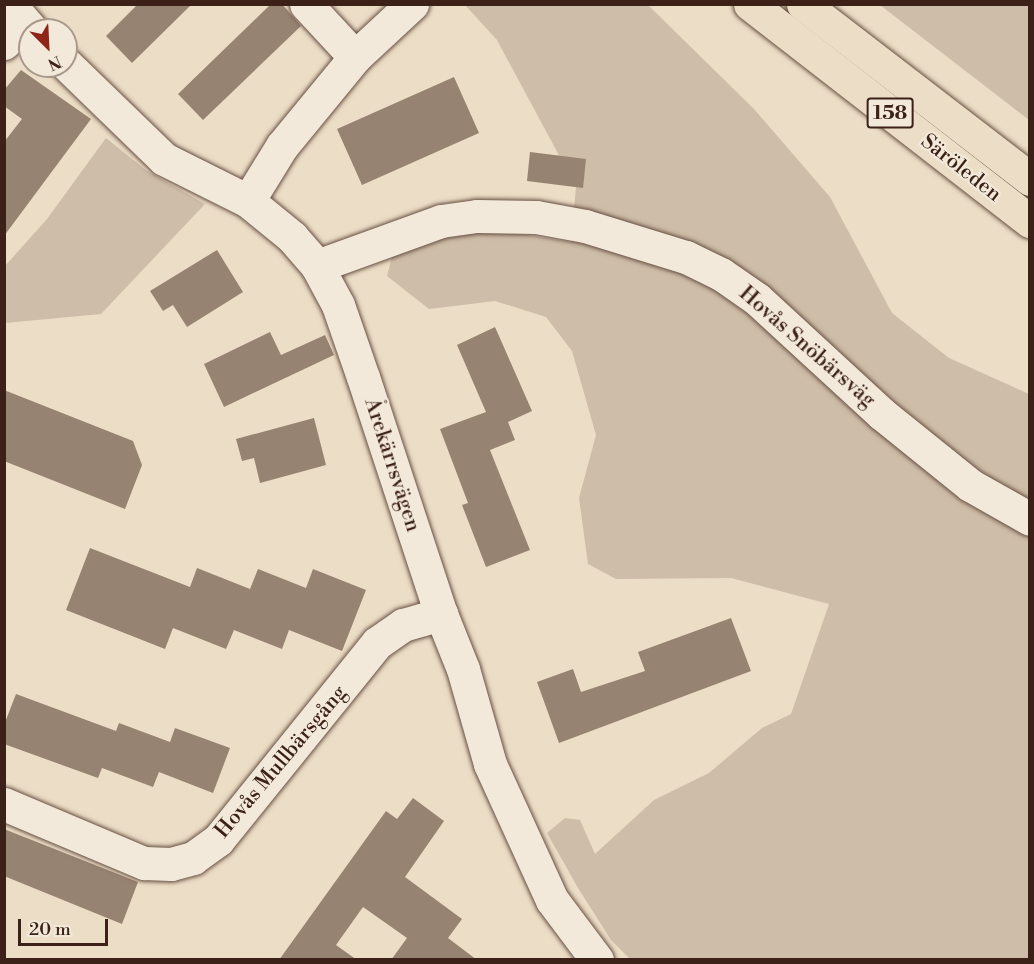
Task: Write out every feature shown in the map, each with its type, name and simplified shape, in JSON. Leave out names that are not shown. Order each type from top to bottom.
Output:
[{"type":"main road","name":"Säröleden","points":[[750,4],[1029,221]]},
{"type":"main road","name":"Säröleden","points":[[803,4],[1029,179]]},
{"type":"street","points":[[306,4],[355,57]]},
{"type":"street","points":[[248,201],[282,146],[355,57],[412,4]]},
{"type":"street","name":"Årekärrsvägen","points":[[78,76],[164,159],[248,201],[292,237],[317,266],[338,305],[441,614],[463,669],[490,764],[503,797],[552,900],[597,960]]},
{"type":"street","name":"Hovås Snöbärsväg","points":[[317,266],[441,221],[477,216],[536,218],[585,226],[686,257],[721,274],[757,299],[882,414],[969,485],[1029,519]]},
{"type":"street","name":"Hovås Mullbärsgång","points":[[4,804],[144,863],[171,864],[193,858],[218,840],[376,643],[403,625],[441,614]]},
{"type":"shaded area","points":[[465,5],[648,5],[754,109],[830,197],[892,313],[949,358],[1029,394],[1029,959],[630,959],[611,940],[578,888],[547,833],[565,818],[580,820],[595,854],[654,800],[709,773],[762,728],[791,714],[829,604],[731,578],[616,579],[588,564],[579,498],[596,435],[572,351],[546,317],[495,301],[429,309],[387,276],[394,249],[476,227],[571,242],[576,187],[497,40]]},
{"type":"shaded area","points":[[880,5],[1029,5],[1029,120]]},
{"type":"shaded area","points":[[106,138],[147,171],[205,204],[101,314],[5,323],[5,266],[47,219]]},
{"type":"building","points":[[138,4],[192,4],[132,63],[106,36]]},
{"type":"building","points":[[271,4],[282,4],[301,26],[203,120],[178,94]]},
{"type":"building","points":[[18,74],[18,78],[32,78],[91,119],[4,236],[4,142],[22,119],[4,106],[4,90]]},
{"type":"building","points":[[454,77],[479,133],[362,185],[337,129]]},
{"type":"building","points":[[530,152],[586,159],[583,188],[527,181]]},
{"type":"building","points":[[217,250],[243,292],[187,327],[173,305],[163,311],[150,291]]},
{"type":"building","points":[[495,327],[532,411],[508,422],[515,440],[490,450],[530,550],[486,567],[462,505],[468,503],[440,429],[486,412],[457,345]]},
{"type":"building","points":[[270,332],[281,355],[325,335],[334,355],[224,407],[204,364]]},
{"type":"building","points":[[4,390],[133,441],[142,465],[125,509],[4,461]]},
{"type":"building","points":[[314,418],[326,465],[260,483],[254,458],[242,461],[236,439]]},
{"type":"building","points":[[90,548],[190,587],[197,568],[250,589],[258,569],[306,588],[313,569],[366,590],[342,651],[289,630],[282,649],[234,630],[226,649],[173,628],[165,649],[66,610]]},
{"type":"building","points":[[731,618],[751,671],[559,743],[537,682],[573,669],[581,692],[645,671],[638,652]]},
{"type":"building","points":[[16,694],[116,731],[119,723],[170,742],[175,728],[230,748],[213,793],[159,772],[153,787],[102,768],[98,778],[4,744],[4,725]]},
{"type":"building","points":[[413,798],[444,821],[405,877],[462,919],[448,938],[477,960],[391,960],[407,938],[363,907],[336,945],[357,960],[279,960],[386,811],[397,819]]},
{"type":"building","points":[[4,829],[138,882],[122,924],[4,876]]}]
